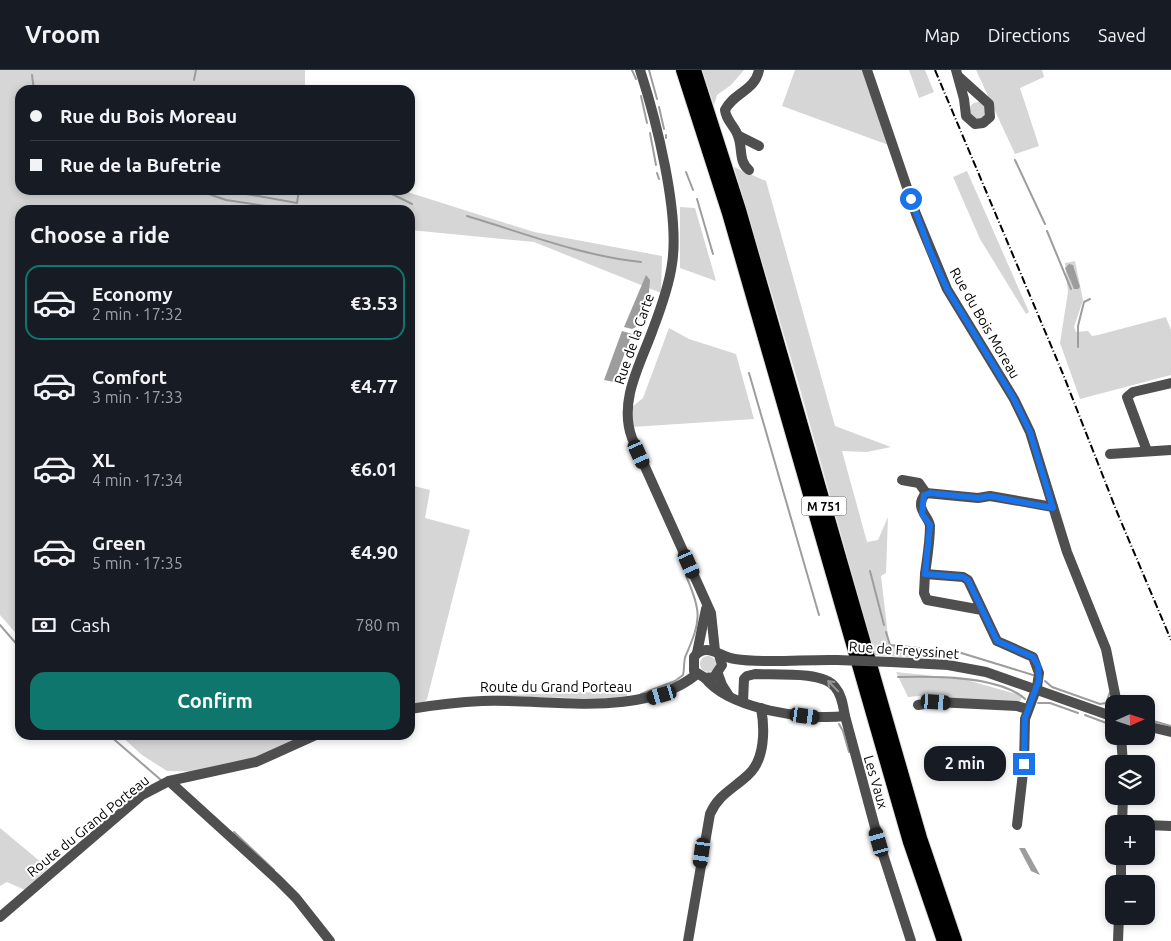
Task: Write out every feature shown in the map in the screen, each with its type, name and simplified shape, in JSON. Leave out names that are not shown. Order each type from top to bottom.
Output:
[{"type":"highway","name":"M 751","points":[[683,70],[729,213],[910,842],[944,941]]},
{"type":"highway","name":"M 751","points":[[694,70],[742,220],[920,838],[955,941]]},
{"type":"street","name":"Rue de la Carte","points":[[640,70],[656,129],[668,187],[673,228],[673,263],[657,319],[629,395],[627,419],[632,438],[710,613],[717,653]]},
{"type":"street","points":[[748,166],[739,136],[726,117],[726,108],[755,83],[759,70]]},
{"type":"street","name":"Rue du Bois Moreau","points":[[867,70],[930,251],[958,308],[1014,399],[1033,441],[1067,552],[1106,649],[1114,695]]},
{"type":"street","points":[[957,74],[991,108],[990,117],[983,123],[971,122],[966,116],[957,74]]},
{"type":"street","points":[[965,108],[973,98],[982,98]]},
{"type":"street","points":[[739,136],[759,146]]},
{"type":"street","points":[[1147,452],[1127,397],[1133,392],[1171,383]]},
{"type":"street","points":[[1110,454],[1171,450]]},
{"type":"street","points":[[902,480],[919,483],[926,493],[978,498],[990,496],[1053,508]]},
{"type":"street","points":[[926,493],[923,498],[922,510],[930,525],[924,593],[927,600],[982,610]]},
{"type":"street","points":[[925,574],[966,578],[997,641],[1027,654],[1036,661],[1039,673],[1036,690],[1027,709],[1018,825]]},
{"type":"street","points":[[707,606],[697,653],[692,666],[715,690],[761,708],[816,717],[845,716]]},
{"type":"street","points":[[697,653],[709,649],[745,660]]},
{"type":"street","points":[[717,653],[722,665],[719,672],[722,685],[730,696]]},
{"type":"street","points":[[701,676],[719,672],[745,660]]},
{"type":"street","name":"Rue de Freyssinet","points":[[745,660],[837,660],[948,665],[970,669],[1105,714]]},
{"type":"street","name":"Les Vaux","points":[[743,702],[744,684],[747,676],[755,674],[816,677],[828,680],[835,687],[842,700],[879,842],[911,941]]},
{"type":"street","name":"Route du Grand Porteau","points":[[415,708],[482,701],[634,701],[671,692],[701,676]]},
{"type":"street","points":[[918,705],[936,702],[1017,706],[1027,709]]},
{"type":"street","points":[[688,941],[710,814],[718,799],[748,775],[757,763],[762,739],[761,708]]},
{"type":"street","points":[[1155,728],[1171,732]]},
{"type":"street","name":"Route du Grand Porteau","points":[[0,917],[142,796],[169,781],[256,762],[305,740]]},
{"type":"street","points":[[169,781],[278,880],[296,898],[330,941]]},
{"type":"street","points":[[1155,826],[1171,826]]},
{"type":"street","points":[[1118,941],[1119,925]]},
{"type":"shaded area","points":[[0,70],[305,70],[305,85],[15,85],[15,195],[415,194],[534,232],[662,256],[661,293],[534,242],[415,230],[415,205],[15,205],[15,632],[0,615]]},
{"type":"shaded area","points":[[702,70],[744,70],[731,85],[717,95],[714,105]]},
{"type":"shaded area","points":[[795,70],[867,70],[894,147],[782,106]]},
{"type":"shaded area","points":[[909,70],[925,70],[934,92],[919,98]]},
{"type":"shaded area","points":[[976,70],[1042,70],[1044,77],[1020,88],[1039,146],[1015,154]]},
{"type":"shaded area","points":[[978,102],[984,105],[987,111],[984,117],[978,120],[972,117],[969,111],[972,105]]},
{"type":"shaded area","points":[[734,167],[766,181],[835,426],[891,447],[867,452],[842,451],[867,542],[878,540],[888,517],[886,573],[881,576],[889,644],[948,651],[948,661],[875,655],[798,382]]},
{"type":"shaded area","points":[[967,171],[1029,312],[1026,314],[980,239],[953,177]]},
{"type":"shaded area","points":[[680,207],[695,208],[716,281],[680,268]]},
{"type":"shaded area","points":[[1075,261],[1083,300],[1074,327],[1076,332],[1088,331],[1092,336],[1098,335],[1166,317],[1171,330],[1171,375],[1080,399],[1060,343],[1068,292],[1065,263]]},
{"type":"shaded area","points":[[1069,264],[1073,265],[1080,287],[1078,289],[1074,289],[1065,268]]},
{"type":"shaded area","points":[[646,275],[650,280],[649,292],[636,327],[632,329],[624,327]]},
{"type":"shaded area","points":[[669,328],[689,339],[736,354],[754,419],[632,427],[632,407],[643,398]]},
{"type":"shaded area","points":[[622,331],[632,334],[614,382],[604,380]]},
{"type":"shaded area","points":[[415,486],[430,490],[425,518],[470,530],[427,699],[420,707],[415,708]]},
{"type":"shaded area","points":[[708,656],[716,664],[708,672],[700,664]]},
{"type":"shaded area","points":[[896,672],[963,679],[1023,696],[1017,706],[936,702],[920,696],[908,697]]},
{"type":"shaded area","points":[[584,692],[627,694],[627,699],[481,696]]},
{"type":"shaded area","points":[[126,740],[303,740],[217,772],[167,771],[142,755]]},
{"type":"shaded area","points":[[0,828],[48,868],[25,890],[7,882],[0,886]]},
{"type":"shaded area","points":[[1019,848],[1025,848],[1040,875],[1031,871]]},
{"type":"waterway","points":[[194,80],[196,70]]},
{"type":"waterway","points":[[632,70],[636,79]]},
{"type":"waterway","points":[[649,70],[657,99]]},
{"type":"waterway","points":[[32,75],[33,85]]},
{"type":"waterway","points":[[641,96],[647,123]]},
{"type":"waterway","points":[[659,107],[664,129]]},
{"type":"waterway","points":[[650,133],[656,165]]},
{"type":"waterway","points":[[1015,160],[1045,224]]},
{"type":"waterway","points":[[686,172],[693,190]]},
{"type":"waterway","points":[[657,173],[659,179]]},
{"type":"waterway","points":[[212,195],[226,200],[260,205]]},
{"type":"waterway","points":[[252,195],[297,203],[298,195]]},
{"type":"waterway","points":[[394,195],[412,204]]},
{"type":"waterway","points":[[697,199],[713,254]]},
{"type":"waterway","points":[[467,216],[597,255],[641,262]]},
{"type":"waterway","points":[[1047,231],[1071,289]]},
{"type":"waterway","points":[[1078,347],[1078,326],[1084,302],[1090,299]]},
{"type":"waterway","points":[[749,373],[819,615]]},
{"type":"waterway","points":[[870,571],[884,625]]},
{"type":"waterway","points":[[641,694],[675,681],[683,675],[685,657],[695,633],[698,616],[695,599],[686,576]]},
{"type":"waterway","points":[[0,625],[15,642]]},
{"type":"waterway","points":[[886,632],[890,645],[958,652],[1033,675]]},
{"type":"waterway","points":[[898,677],[946,677],[982,681],[999,685],[1025,699]]},
{"type":"waterway","points":[[1045,681],[1052,687],[1100,704],[1106,703],[1110,692]]},
{"type":"waterway","points":[[1038,703],[1050,703],[1078,713]]},
{"type":"waterway","points":[[1085,715],[1105,722]]},
{"type":"waterway","points":[[1155,722],[1171,726]]},
{"type":"waterway","points":[[839,724],[849,752]]},
{"type":"waterway","points":[[115,740],[161,780]]},
{"type":"waterway","points":[[880,827],[887,849]]},
{"type":"waterway","points":[[234,832],[274,870]]},
{"type":"railway","points":[[935,70],[1063,374],[1117,512],[1171,640]]},
{"type":"route","points":[[911,199],[930,251],[947,289],[1014,399],[1030,432],[1053,508],[990,496],[978,498],[926,493],[923,498],[922,514],[930,525],[925,574],[963,577],[968,580],[997,641],[1033,657],[1038,666],[1039,680],[1025,718],[1024,764]]}]
